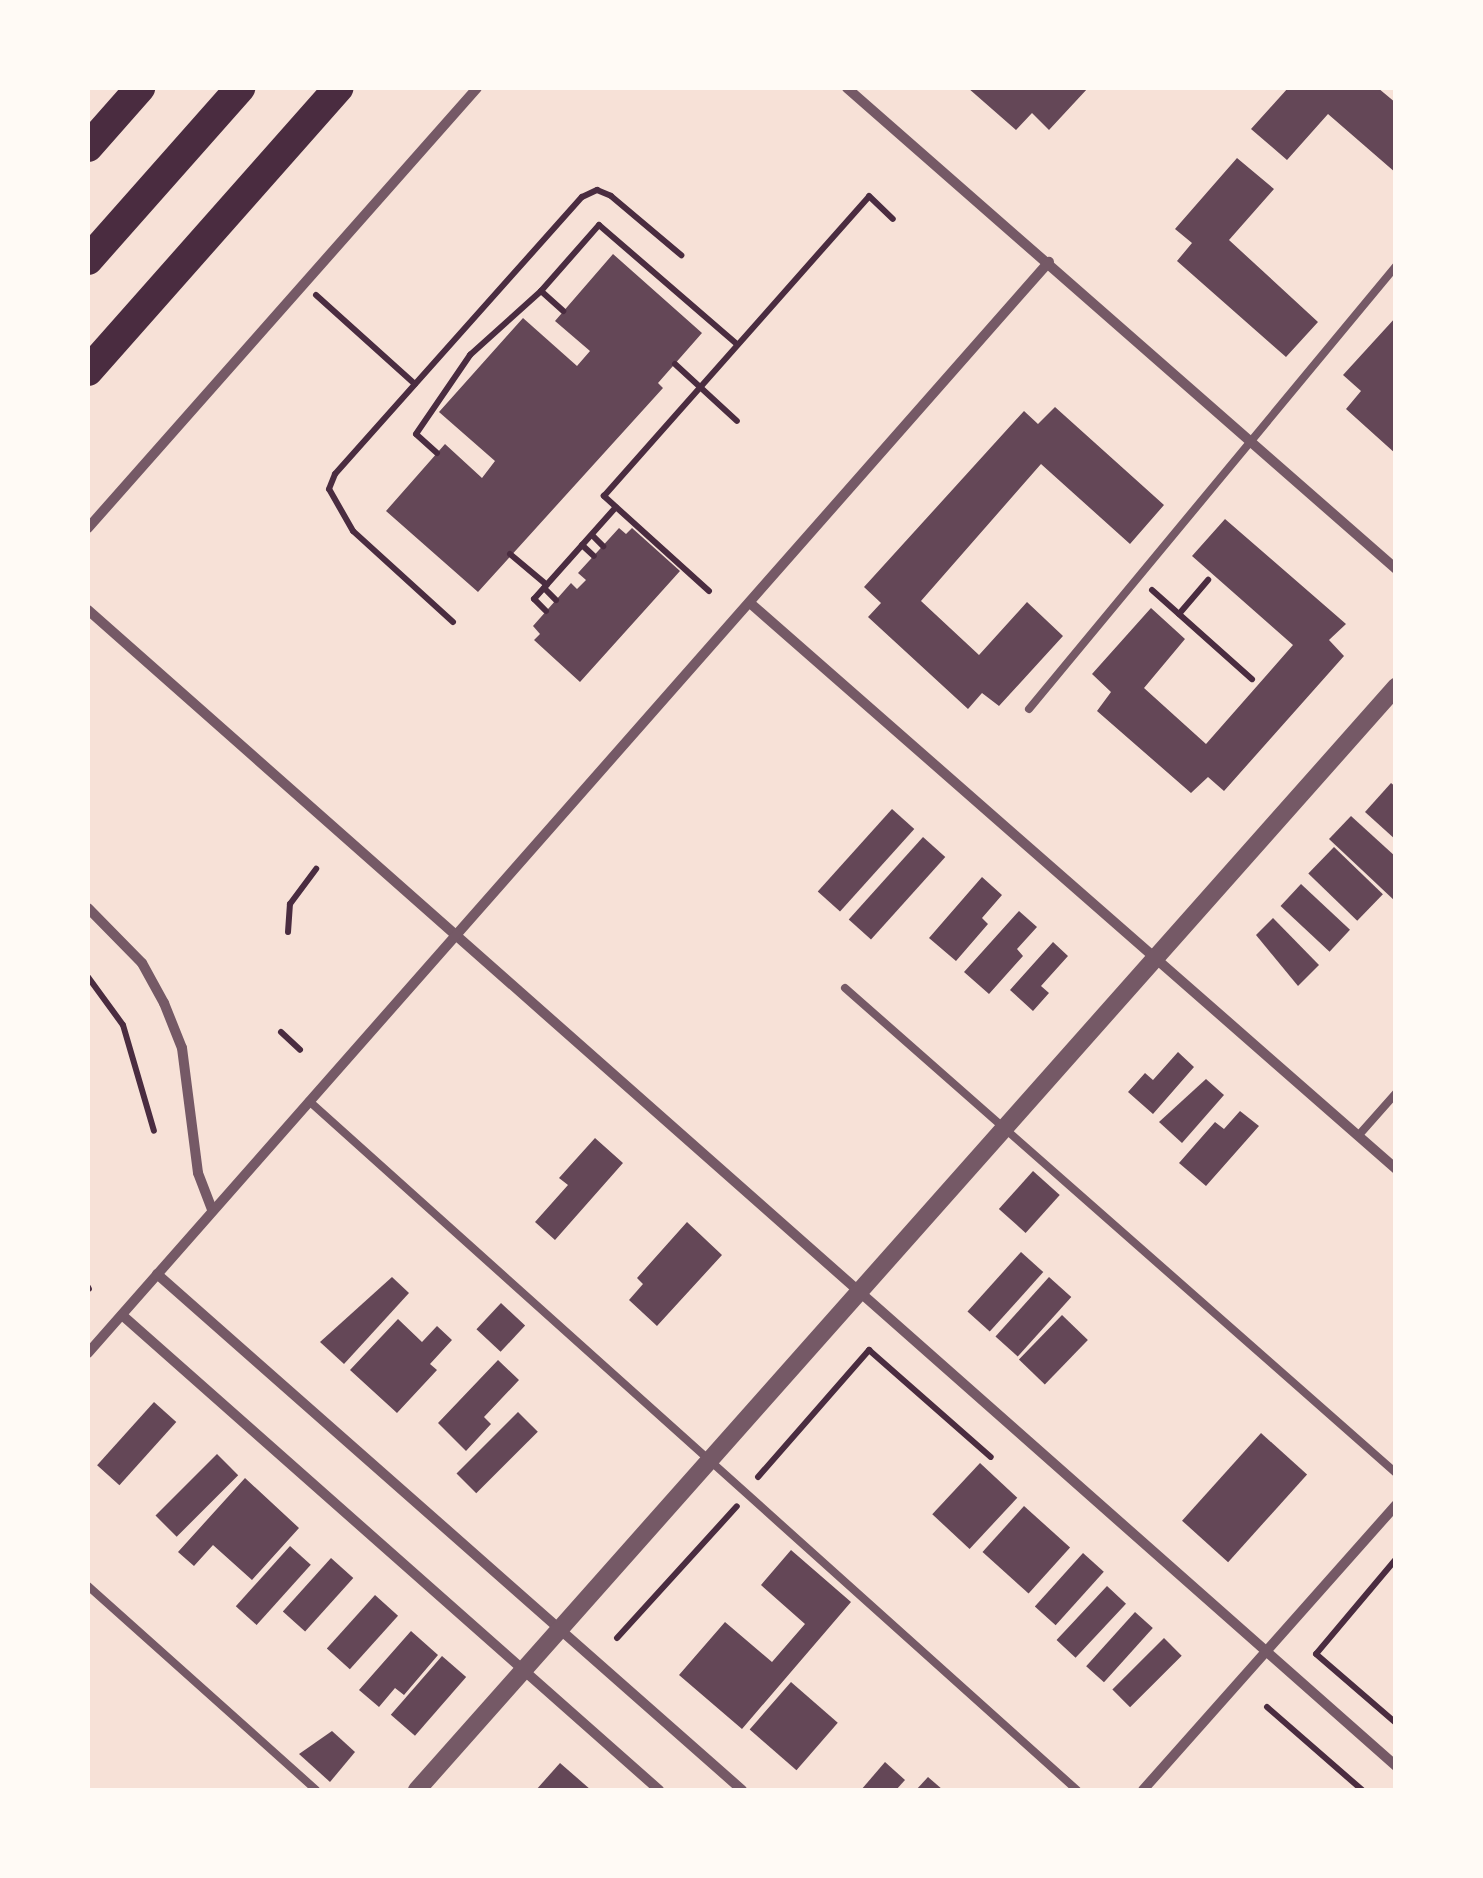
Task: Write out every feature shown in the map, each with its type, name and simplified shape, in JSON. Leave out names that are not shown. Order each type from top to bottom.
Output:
[{"type":"highway","points":[[88,147],[140,88]]},
{"type":"highway","points":[[88,260],[240,88]]},
{"type":"highway","points":[[88,371],[338,88]]},
{"type":"street","points":[[88,528],[477,88]]},
{"type":"street","points":[[847,88],[1396,569]]},
{"type":"street","points":[[88,1353],[1049,262]]},
{"type":"street","points":[[750,602],[1152,960],[1396,1169]]},
{"type":"street","points":[[88,610],[1396,1766]]},
{"type":"street","points":[[416,1790],[1396,687]]},
{"type":"street","points":[[88,908],[142,963],[164,1003],[182,1048],[198,1173],[212,1209]]},
{"type":"street","points":[[158,1274],[742,1790]]},
{"type":"street","points":[[122,1315],[659,1790]]},
{"type":"street","points":[[1143,1790],[1396,1505]]},
{"type":"lane","points":[[1029,708],[1396,266]]},
{"type":"lane","points":[[844,988],[1396,1473]]},
{"type":"lane","points":[[1358,1136],[1396,1094]]},
{"type":"lane","points":[[309,1101],[707,1462],[1078,1790]]},
{"type":"lane","points":[[88,1586],[316,1790]]},
{"type":"path","points":[[453,622],[353,531],[329,489],[415,384],[582,197],[597,190],[612,196],[681,255]]},
{"type":"path","points":[[709,591],[604,496],[869,196],[894,218]]},
{"type":"path","points":[[437,453],[416,434],[470,355],[541,291],[600,225],[736,344]]},
{"type":"path","points":[[304,284],[415,384]]},
{"type":"path","points":[[541,291],[563,311]]},
{"type":"path","points":[[675,364],[737,421]]},
{"type":"path","points":[[546,611],[534,599],[616,507]]},
{"type":"path","points":[[592,535],[603,546]]},
{"type":"path","points":[[582,545],[594,556]]},
{"type":"path","points":[[510,554],[556,600]]},
{"type":"path","points":[[1138,579],[1252,679]]},
{"type":"path","points":[[1178,614],[1208,580]]},
{"type":"path","points":[[288,932],[290,904],[316,870]]},
{"type":"path","points":[[88,976],[123,1026],[154,1131]]},
{"type":"path","points":[[281,1032],[300,1050]]},
{"type":"path","points":[[758,1477],[869,1350],[991,1457]]},
{"type":"path","points":[[617,1638],[739,1504]]},
{"type":"path","points":[[1396,1559],[1316,1654],[1396,1723]]},
{"type":"path","points":[[1267,1708],[1362,1790]]},
{"type":"building","points":[[968,88],[1088,88],[1049,130],[1032,113],[1016,130]]},
{"type":"building","points":[[1288,88],[1378,88],[1396,103],[1396,173],[1328,114],[1287,160],[1251,129]]},
{"type":"building","points":[[1237,158],[1274,189],[1229,240],[1318,322],[1286,357],[1177,261],[1192,243],[1175,229]]},
{"type":"building","points":[[613,254],[702,333],[658,383],[663,388],[478,592],[386,511],[445,444],[482,478],[495,461],[439,412],[523,318],[577,366],[590,351],[555,321]]},
{"type":"building","points":[[1396,317],[1396,454],[1346,409],[1361,391],[1343,375]]},
{"type":"building","points":[[1055,407],[1164,505],[1130,544],[1041,464],[921,601],[979,655],[1027,602],[1063,636],[999,706],[982,693],[968,709],[868,617],[881,603],[864,587],[1024,411],[1038,424]]},
{"type":"building","points":[[1225,519],[1346,624],[1329,640],[1344,656],[1224,791],[1208,777],[1191,793],[1097,711],[1111,692],[1092,674],[1151,608],[1185,639],[1144,688],[1206,744],[1293,645],[1192,556]]},
{"type":"building","points":[[619,528],[626,534],[632,528],[680,571],[580,682],[534,640],[540,634],[533,626],[571,583],[577,589],[586,580],[578,573]]},
{"type":"building","points":[[1391,783],[1396,787],[1396,840],[1365,812]]},
{"type":"building","points":[[892,809],[914,829],[840,912],[818,891]]},
{"type":"building","points":[[1351,816],[1396,857],[1396,902],[1329,839]]},
{"type":"building","points":[[923,837],[945,857],[871,940],[849,919]]},
{"type":"building","points":[[1334,847],[1383,894],[1357,921],[1308,874]]},
{"type":"building","points":[[982,877],[1002,895],[982,918],[988,924],[956,961],[929,938]]},
{"type":"building","points":[[1301,884],[1350,930],[1330,952],[1281,906]]},
{"type":"building","points":[[1019,911],[1037,927],[1017,949],[1023,956],[989,994],[964,972]]},
{"type":"building","points":[[1273,918],[1319,965],[1298,986],[1256,935]]},
{"type":"building","points":[[1053,942],[1068,956],[1041,986],[1049,993],[1033,1011],[1010,990]]},
{"type":"building","points":[[1178,1052],[1194,1067],[1153,1114],[1128,1092],[1145,1073],[1153,1080]]},
{"type":"building","points":[[1206,1079],[1224,1095],[1182,1143],[1159,1122]]},
{"type":"building","points":[[1240,1111],[1259,1126],[1206,1186],[1179,1163],[1215,1122],[1224,1129]]},
{"type":"building","points":[[595,1138],[623,1163],[555,1240],[535,1222],[568,1185],[559,1178]]},
{"type":"building","points":[[1033,1171],[1060,1195],[1026,1233],[999,1209]]},
{"type":"building","points":[[687,1222],[722,1255],[657,1326],[629,1300],[643,1284],[637,1278]]},
{"type":"building","points":[[1021,1252],[1043,1272],[990,1332],[967,1311]]},
{"type":"building","points":[[392,1277],[409,1293],[344,1364],[320,1342]]},
{"type":"building","points":[[1049,1277],[1071,1297],[1018,1357],[995,1336]]},
{"type":"building","points":[[501,1303],[525,1326],[501,1352],[476,1329]]},
{"type":"building","points":[[1062,1315],[1088,1340],[1045,1385],[1019,1360]]},
{"type":"building","points":[[398,1319],[422,1342],[437,1326],[452,1340],[430,1364],[437,1370],[397,1413],[350,1370]]},
{"type":"building","points":[[498,1360],[519,1380],[484,1417],[491,1424],[466,1451],[438,1423]]},
{"type":"building","points":[[154,1402],[176,1422],[119,1485],[97,1465]]},
{"type":"building","points":[[518,1412],[538,1432],[476,1493],[456,1474]]},
{"type":"building","points":[[1261,1433],[1307,1474],[1228,1562],[1182,1521]]},
{"type":"building","points":[[217,1454],[238,1475],[177,1537],[155,1516]]},
{"type":"building","points":[[980,1463],[1017,1498],[970,1549],[932,1514]]},
{"type":"building","points":[[245,1478],[299,1528],[252,1580],[213,1545],[194,1566],[178,1552]]},
{"type":"building","points":[[1024,1506],[1070,1547],[1029,1594],[983,1552]]},
{"type":"building","points":[[290,1546],[311,1565],[257,1625],[236,1606]]},
{"type":"building","points":[[791,1550],[851,1602],[742,1729],[679,1675],[725,1622],[772,1662],[805,1624],[761,1585]]},
{"type":"building","points":[[1083,1553],[1104,1572],[1056,1625],[1035,1607]]},
{"type":"building","points":[[331,1558],[353,1578],[305,1632],[283,1612]]},
{"type":"building","points":[[1107,1586],[1126,1604],[1076,1658],[1057,1640]]},
{"type":"building","points":[[375,1595],[398,1616],[350,1669],[327,1649]]},
{"type":"building","points":[[1135,1612],[1153,1628],[1104,1682],[1086,1666]]},
{"type":"building","points":[[411,1631],[438,1655],[404,1695],[395,1688],[379,1707],[359,1690]]},
{"type":"building","points":[[1164,1638],[1182,1656],[1130,1707],[1112,1690]]},
{"type":"building","points":[[442,1656],[466,1677],[415,1736],[391,1715]]},
{"type":"building","points":[[791,1682],[838,1723],[796,1770],[750,1730]]},
{"type":"building","points":[[332,1731],[355,1752],[330,1782],[299,1754]]},
{"type":"building","points":[[885,1762],[905,1780],[896,1790],[861,1790]]},
{"type":"building","points":[[560,1763],[591,1790],[536,1790]]},
{"type":"building","points":[[928,1777],[943,1790],[916,1790]]}]
